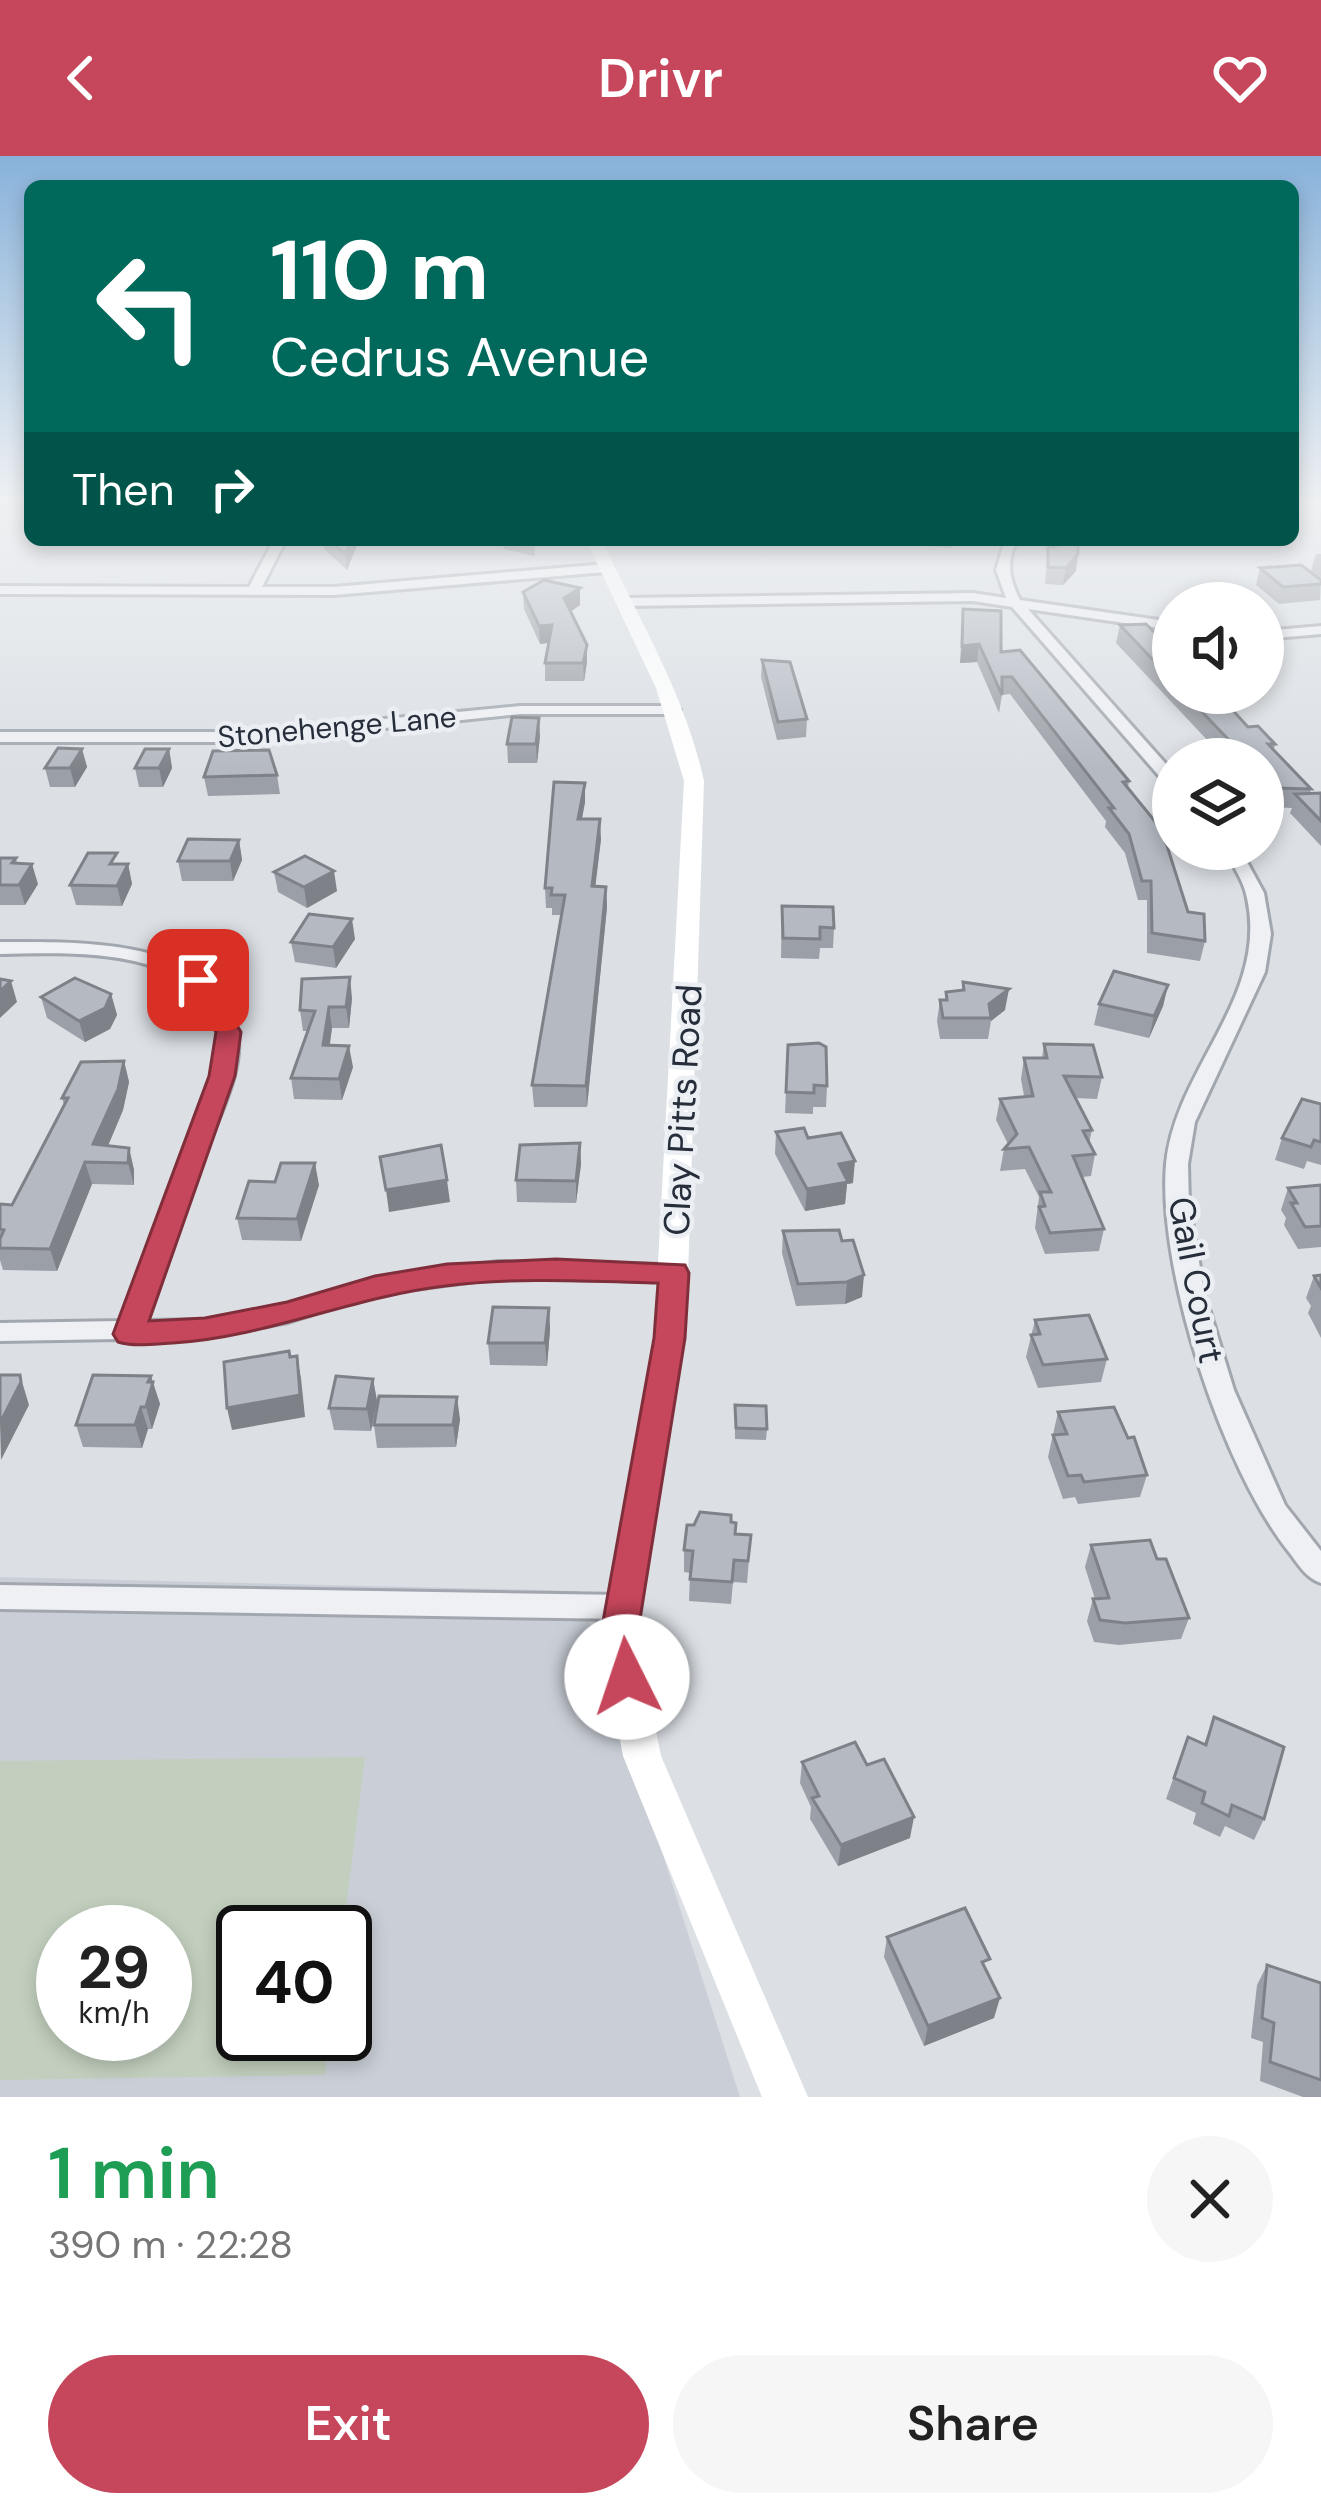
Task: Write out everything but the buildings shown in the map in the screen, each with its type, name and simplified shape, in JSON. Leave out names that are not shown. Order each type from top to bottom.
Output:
[{"type":"street","name":"Clay Pitts Road","points":[[620,592],[673,710],[694,781],[670,1338],[619,1638],[642,1756],[785,2097]]},
{"type":"street","points":[[1009,592],[1152,758]]},
{"type":"street","points":[[626,602],[907,595],[1014,601],[1152,623]]},
{"type":"street","points":[[1284,633],[1321,630]]},
{"type":"street","name":"Stonehenge Lane","points":[[0,736],[250,737],[520,710],[673,710]]},
{"type":"street","name":"Gail Court","points":[[1246,870],[1258,888],[1271,927],[1268,960],[1260,990],[1188,1114],[1177,1162],[1179,1220],[1211,1370],[1277,1515],[1321,1570]]},
{"type":"street","points":[[0,948],[83,948],[128,953],[165,964],[198,980],[228,1032],[222,1076],[129,1334]]},
{"type":"street","points":[[0,1332],[129,1334],[205,1329],[288,1313],[375,1286],[447,1275],[518,1270],[674,1273]]},
{"type":"street","points":[[0,1597],[624,1607]]},
{"type":"shaded area","points":[[0,1577],[579,1591],[740,2097],[0,2097]]},
{"type":"green space","points":[[365,1757],[346,1905],[216,1905],[216,2061],[327,2061],[325,2075],[0,2080],[0,1761]]},
{"type":"route","points":[[198,980],[228,1032],[222,1076],[129,1334],[205,1329],[288,1313],[375,1286],[447,1275],[556,1269],[674,1273],[670,1338],[619,1638],[627,1677]]}]
